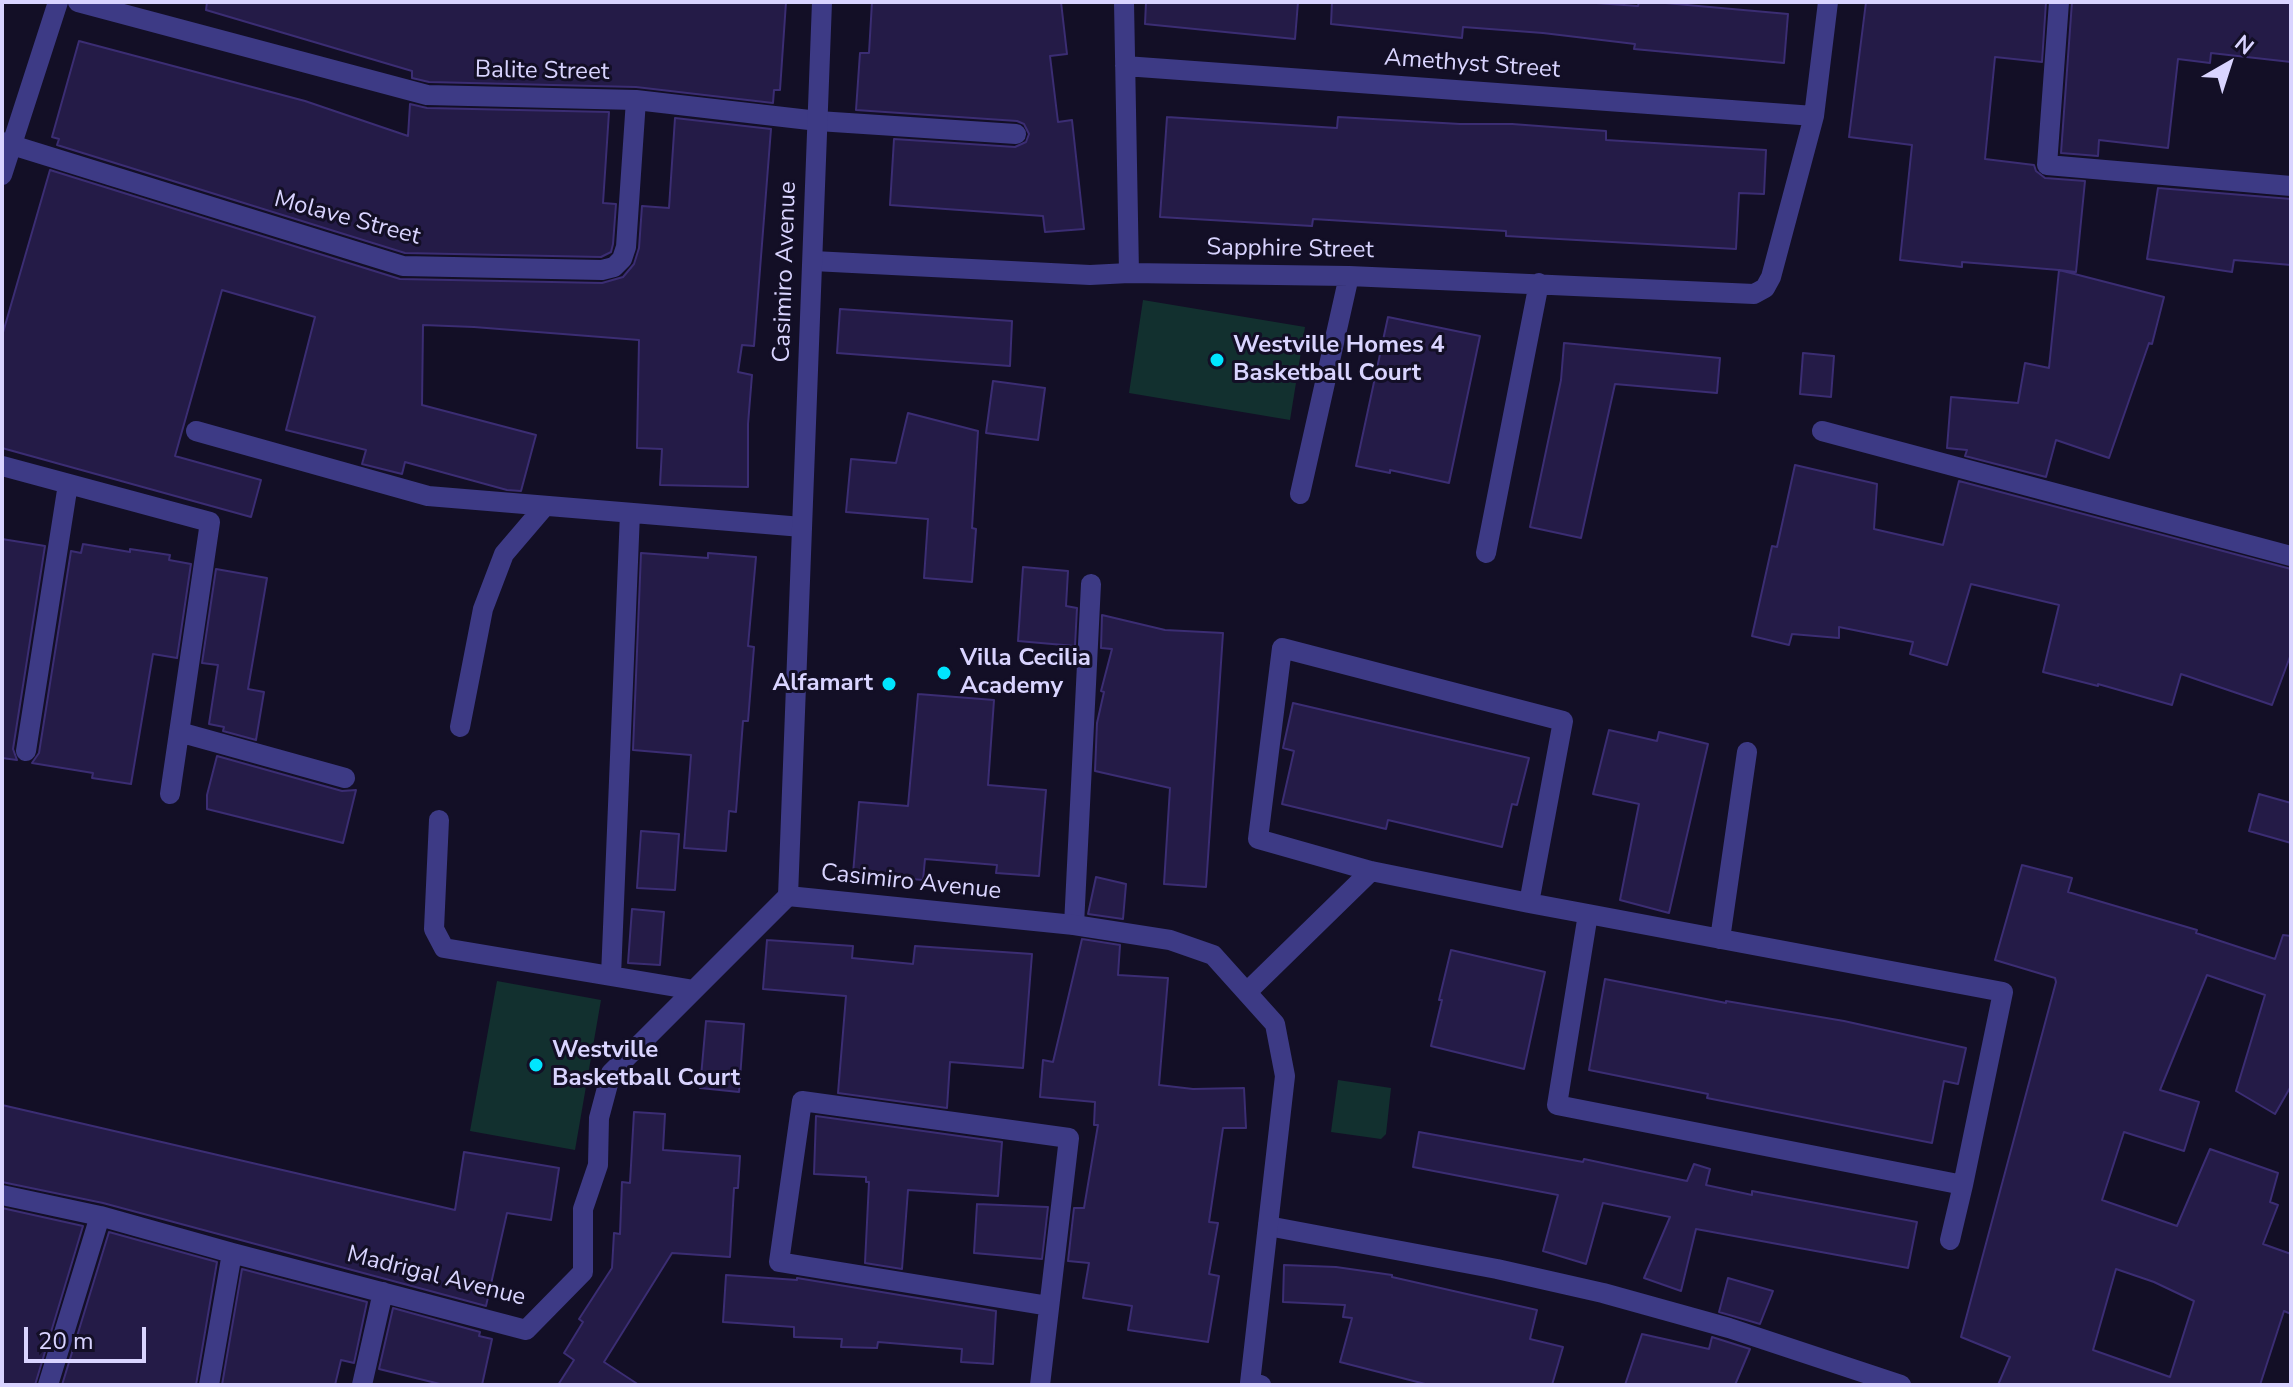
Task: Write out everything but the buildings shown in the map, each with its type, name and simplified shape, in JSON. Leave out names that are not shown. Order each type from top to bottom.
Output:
[{"type":"street","points":[[2,175],[7,144],[58,2]]},
{"type":"street","name":"Balite Street","points":[[78,2],[427,95],[636,100],[818,121],[1016,134]]},
{"type":"street","name":"Casimiro Avenue","points":[[822,2],[788,896],[1074,925],[1170,940],[1213,955],[1275,1024],[1285,1076],[1250,1383],[1261,1385]]},
{"type":"street","points":[[1124,2],[1129,273]]},
{"type":"street","points":[[1814,116],[1828,2]]},
{"type":"street","points":[[2059,2],[2047,165],[2291,186]]},
{"type":"street","name":"Amethyst Street","points":[[1125,66],[1814,116]]},
{"type":"street","name":"Molave Street","points":[[7,144],[403,266],[602,270],[614,267],[622,259],[626,247],[636,100]]},
{"type":"street","name":"Sapphire Street","points":[[813,261],[1090,275],[1349,276],[1754,294],[1765,288],[1775,265],[1814,116]]},
{"type":"street","points":[[1300,494],[1349,276]]},
{"type":"street","points":[[1486,553],[1539,283]]},
{"type":"street","points":[[196,431],[428,496],[802,527]]},
{"type":"street","points":[[1822,431],[2291,556]]},
{"type":"street","points":[[2,466],[210,522],[170,794]]},
{"type":"street","points":[[26,751],[68,484]]},
{"type":"street","points":[[460,727],[483,609],[504,554],[545,506]]},
{"type":"street","points":[[611,976],[630,513]]},
{"type":"street","points":[[1074,925],[1091,584]]},
{"type":"street","points":[[1529,903],[1563,721],[1282,648],[1258,839],[1371,871],[1529,903],[2003,992],[1950,1240]]},
{"type":"street","points":[[179,732],[345,778]]},
{"type":"street","points":[[1720,939],[1747,752]]},
{"type":"street","points":[[439,820],[434,929],[444,948],[694,990]]},
{"type":"street","points":[[1247,992],[1371,871]]},
{"type":"street","name":"Madrigal Avenue","points":[[2,1195],[100,1216],[526,1330],[583,1272],[583,1209],[598,1165],[599,1118],[611,1073],[788,896]]},
{"type":"street","points":[[1588,914],[1557,1105],[1963,1185]]},
{"type":"street","points":[[1040,1385],[1069,1138],[802,1101],[779,1262],[1049,1306]]},
{"type":"street","points":[[48,1385],[100,1216]]},
{"type":"street","points":[[1268,1226],[1497,1269],[1603,1293],[1729,1328],[1901,1385]]},
{"type":"street","points":[[209,1385],[232,1253]]},
{"type":"street","points":[[362,1385],[383,1292]]},
{"type":"green space","name":"Westville Homes 4 Basketball Court","points":[[1143,300],[1305,327],[1290,420],[1129,393]]},
{"type":"green space","name":"Westville Basketball Court","points":[[497,981],[601,1000],[575,1150],[470,1131]]},
{"type":"green space","points":[[1338,1080],[1391,1088],[1386,1134],[1381,1139],[1331,1132]]},
{"type":"place","name":"Westville Homes 4 Basketball Court","points":[[1217,360]]},
{"type":"place","name":"Villa Cecilia Academy","points":[[944,673]]},
{"type":"place","name":"Alfamart","points":[[889,684]]},
{"type":"place","name":"Westville Basketball Court","points":[[536,1065]]}]
